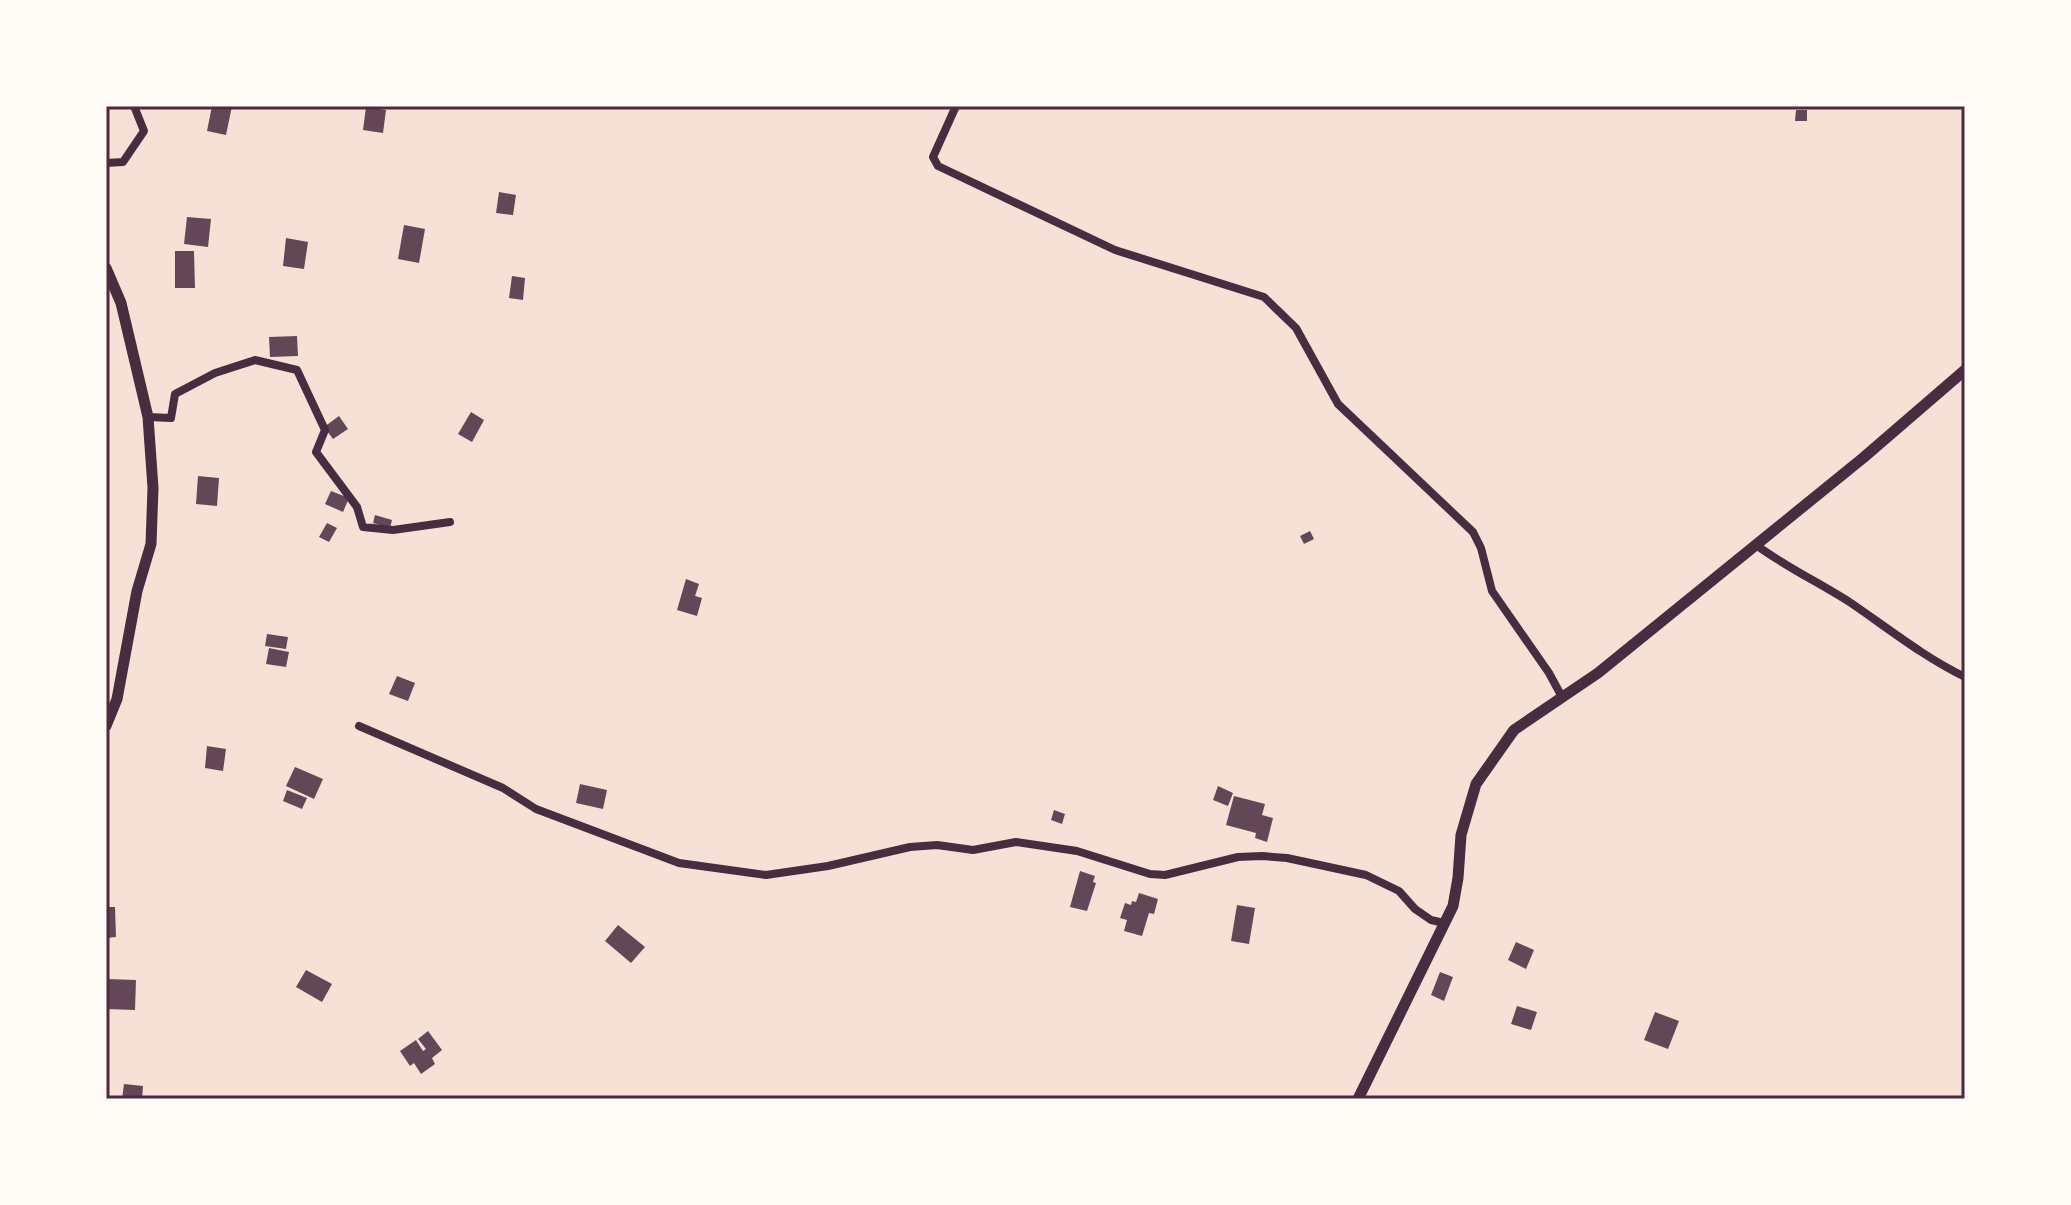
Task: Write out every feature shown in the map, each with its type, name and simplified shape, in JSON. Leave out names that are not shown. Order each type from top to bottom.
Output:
[{"type":"main road","points":[[106,268],[121,303],[148,417],[153,488],[151,544],[137,591],[117,699],[106,726]]},
{"type":"main road","points":[[1358,1099],[1453,906],[1461,835],[1476,784],[1514,730],[1598,673],[1965,370]]},
{"type":"street","points":[[106,163],[123,162],[144,131],[134,106]]},
{"type":"street","points":[[956,106],[933,157],[938,166],[1115,250],[1264,297],[1283,313],[1296,328],[1338,404],[1473,532],[1481,548],[1492,591],[1562,697]]},
{"type":"street","points":[[148,417],[171,418],[175,394],[255,360],[297,370],[325,430],[316,452],[357,507],[363,527],[393,530],[450,522]]},
{"type":"street","points":[[1756,545],[1849,602],[1940,665],[1965,677]]},
{"type":"street","points":[[359,726],[503,788],[536,809],[679,863],[766,875],[828,866],[910,847],[937,845],[973,850],[1016,842],[1087,853],[1150,874],[1165,875],[1238,857],[1262,856],[1287,858],[1366,875],[1399,891],[1426,917],[1444,923]]},
{"type":"building","points":[[212,106],[232,106],[226,135],[207,131]]},
{"type":"building","points":[[366,107],[386,110],[383,133],[363,130]]},
{"type":"building","points":[[1796,110],[1807,110],[1807,121],[1795,121]]},
{"type":"building","points":[[499,192],[516,195],[513,215],[496,213]]},
{"type":"building","points":[[187,217],[211,219],[208,247],[184,244]]},
{"type":"building","points":[[404,225],[425,229],[419,263],[398,259]]},
{"type":"building","points":[[286,238],[308,242],[304,269],[283,266]]},
{"type":"building","points":[[175,251],[194,251],[195,288],[175,288]]},
{"type":"building","points":[[512,276],[525,278],[523,300],[509,298]]},
{"type":"building","points":[[297,336],[298,356],[270,357],[269,337]]},
{"type":"building","points":[[471,412],[484,420],[472,442],[458,434]]},
{"type":"building","points":[[339,416],[348,429],[333,439],[324,427]]},
{"type":"building","points":[[198,476],[219,478],[217,506],[196,504]]},
{"type":"building","points":[[331,491],[349,498],[343,512],[325,504]]},
{"type":"building","points":[[375,515],[392,520],[390,528],[373,523]]},
{"type":"building","points":[[327,523],[337,528],[329,542],[319,537]]},
{"type":"building","points":[[1310,531],[1314,539],[1304,544],[1300,536]]},
{"type":"building","points":[[686,579],[699,584],[695,596],[702,598],[697,616],[677,610]]},
{"type":"building","points":[[267,634],[288,637],[286,649],[265,646]]},
{"type":"building","points":[[269,648],[289,652],[286,667],[266,664]]},
{"type":"building","points":[[397,676],[415,683],[408,701],[389,694]]},
{"type":"building","points":[[207,746],[226,749],[223,771],[205,768]]},
{"type":"building","points":[[295,767],[323,779],[314,799],[286,786]]},
{"type":"building","points":[[580,784],[607,790],[603,809],[576,803]]},
{"type":"building","points":[[1218,786],[1233,793],[1228,806],[1213,800]]},
{"type":"building","points":[[287,790],[307,798],[302,809],[283,801]]},
{"type":"building","points":[[1234,796],[1265,804],[1262,815],[1273,818],[1267,842],[1255,838],[1256,833],[1226,825]]},
{"type":"building","points":[[1054,810],[1065,814],[1062,824],[1051,820]]},
{"type":"building","points":[[1080,871],[1095,876],[1093,882],[1096,883],[1087,911],[1070,907]]},
{"type":"building","points":[[1139,893],[1158,899],[1154,914],[1149,913],[1142,936],[1124,931],[1127,920],[1120,918],[1125,903],[1131,905],[1132,901],[1136,902]]},
{"type":"building","points":[[1237,905],[1255,908],[1249,944],[1231,941]]},
{"type":"building","points":[[106,907],[115,907],[116,937],[106,938]]},
{"type":"building","points":[[618,925],[645,947],[631,963],[605,941]]},
{"type":"building","points":[[1516,942],[1534,950],[1526,969],[1508,960]]},
{"type":"building","points":[[306,970],[332,984],[322,1002],[296,987]]},
{"type":"building","points":[[1440,972],[1453,977],[1444,1001],[1431,995]]},
{"type":"building","points":[[107,979],[136,980],[135,1010],[106,1009]]},
{"type":"building","points":[[1517,1006],[1537,1012],[1531,1030],[1511,1024]]},
{"type":"building","points":[[1655,1012],[1679,1021],[1668,1049],[1644,1040]]},
{"type":"building","points":[[428,1031],[442,1050],[432,1058],[435,1064],[421,1074],[414,1063],[410,1066],[400,1051],[416,1040],[423,1051],[426,1049],[418,1039]]},
{"type":"building","points":[[124,1084],[143,1086],[142,1099],[122,1099]]}]
